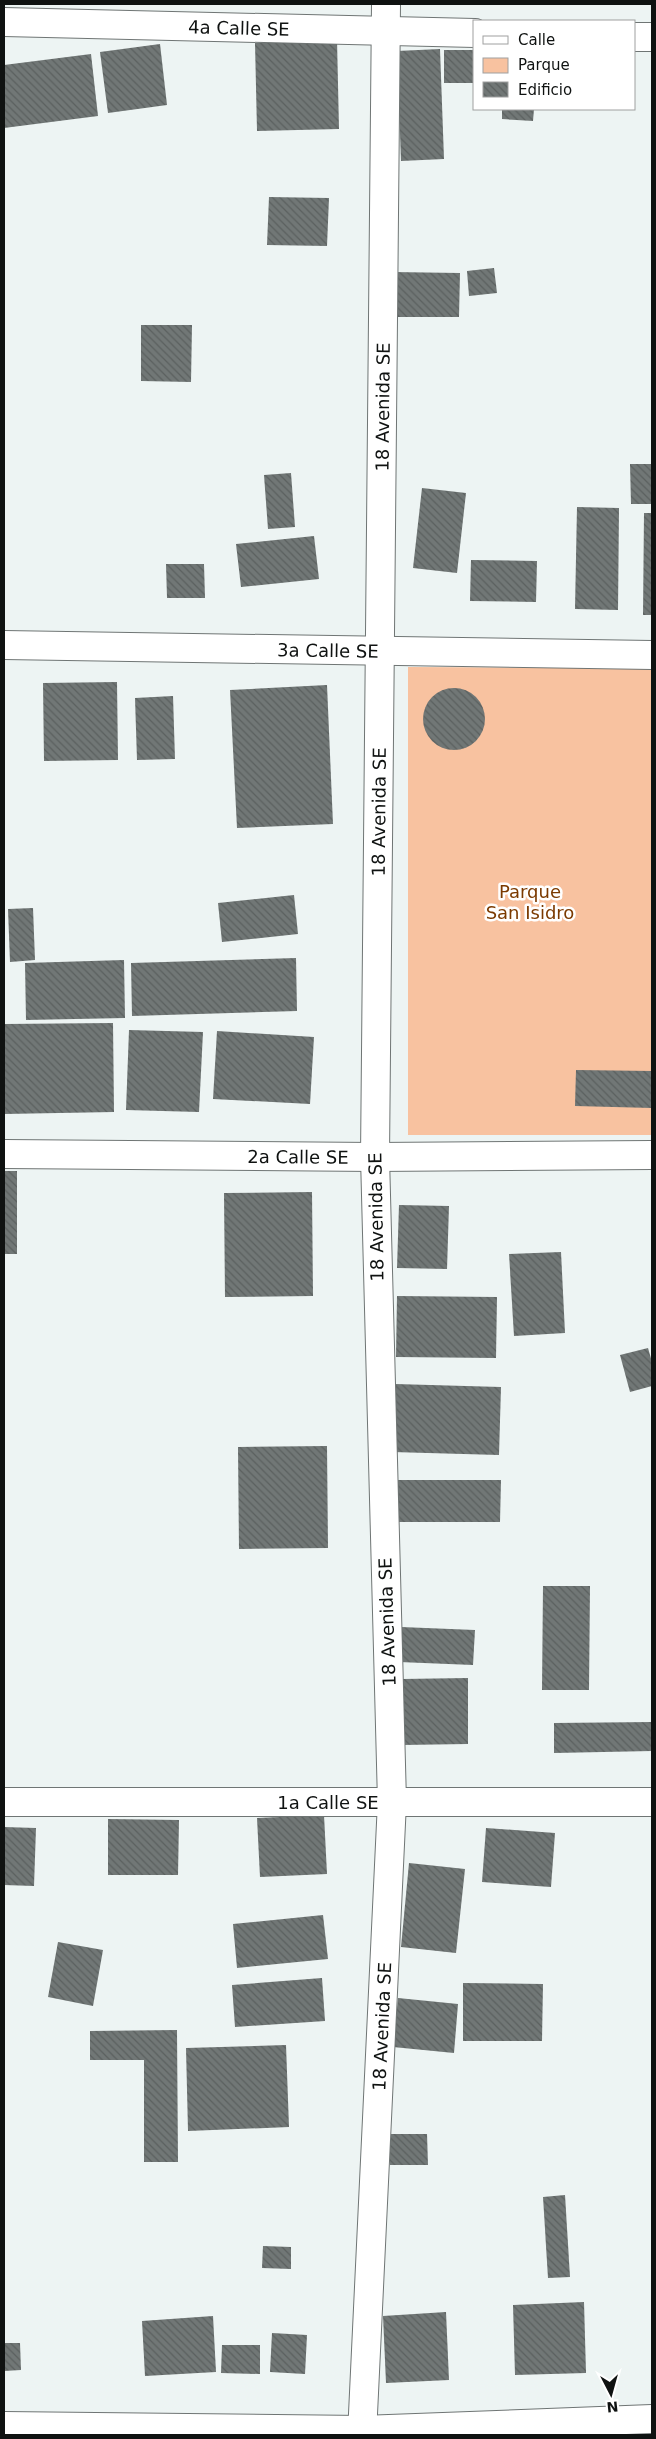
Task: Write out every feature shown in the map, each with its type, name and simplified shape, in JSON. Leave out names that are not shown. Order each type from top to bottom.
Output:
[{"type":"street","name":"18 Avenida SE","points":[[362,2432],[392,1802],[374,1157],[386,4]]},
{"type":"street","name":"4a Calle SE","points":[[4,22],[473,33]]},
{"type":"street","points":[[636,37],[652,37]]},
{"type":"street","name":"3a Calle SE","points":[[4,645],[652,655]]},
{"type":"street","name":"2a Calle SE","points":[[4,1154],[374,1157],[652,1155]]},
{"type":"street","name":"1a Calle SE","points":[[4,1802],[652,1802]]},
{"type":"street","points":[[4,2426],[362,2432],[652,2419]]},
{"type":"green space","name":"Parque San Isidro","points":[[408,667],[652,668],[652,1135],[408,1135]]},
{"type":"building","points":[[337,40],[339,129],[257,131],[255,43]]},
{"type":"building","points":[[160,44],[167,105],[108,113],[100,52]]},
{"type":"building","points":[[440,49],[444,159],[401,161],[397,51]]},
{"type":"building","points":[[444,50],[473,50],[473,83],[444,83]]},
{"type":"building","points":[[91,54],[98,116],[4,128],[4,65]]},
{"type":"building","points":[[502,110],[534,110],[533,121],[502,119]]},
{"type":"building","points":[[269,197],[329,198],[327,246],[267,245]]},
{"type":"building","points":[[494,268],[497,293],[469,296],[467,271]]},
{"type":"building","points":[[392,272],[460,273],[459,317],[391,317]]},
{"type":"building","points":[[141,325],[192,325],[191,382],[141,381]]},
{"type":"building","points":[[630,464],[652,464],[652,504],[631,504]]},
{"type":"building","points":[[291,473],[295,527],[268,529],[264,475]]},
{"type":"building","points":[[422,488],[466,493],[457,573],[413,568]]},
{"type":"building","points":[[577,507],[619,508],[618,610],[575,609]]},
{"type":"building","points":[[644,513],[652,513],[652,615],[643,615]]},
{"type":"building","points":[[314,536],[319,579],[241,587],[236,544]]},
{"type":"building","points":[[471,560],[537,561],[536,602],[470,601]]},
{"type":"building","points":[[166,564],[204,564],[205,598],[167,598]]},
{"type":"building","points":[[117,682],[118,760],[44,761],[43,683]]},
{"type":"building","points":[[327,685],[333,824],[237,828],[230,690]]},
{"type":"building","points":[[454,688],[471,693],[476,697],[480,702],[485,719],[480,736],[476,741],[471,745],[454,750],[437,745],[432,741],[428,736],[423,719],[428,702],[432,697],[437,693]]},
{"type":"building","points":[[173,696],[175,759],[137,760],[135,698]]},
{"type":"building","points":[[294,895],[298,934],[222,942],[218,903]]},
{"type":"building","points":[[33,908],[35,960],[10,962],[8,909]]},
{"type":"building","points":[[296,958],[297,1011],[132,1016],[131,963]]},
{"type":"building","points":[[124,960],[125,1018],[26,1020],[25,963]]},
{"type":"building","points":[[113,1023],[114,1112],[4,1114],[4,1024]]},
{"type":"building","points":[[129,1030],[203,1032],[199,1112],[126,1110]]},
{"type":"building","points":[[217,1031],[314,1037],[310,1104],[213,1099]]},
{"type":"building","points":[[576,1070],[652,1071],[652,1108],[575,1106]]},
{"type":"building","points":[[4,1171],[17,1171],[17,1254],[4,1254]]},
{"type":"building","points":[[312,1192],[313,1296],[225,1297],[224,1193]]},
{"type":"building","points":[[399,1205],[449,1206],[447,1269],[397,1268]]},
{"type":"building","points":[[561,1252],[565,1333],[514,1336],[509,1254]]},
{"type":"building","points":[[397,1296],[497,1297],[496,1358],[396,1357]]},
{"type":"building","points":[[648,1348],[652,1362],[652,1386],[630,1392],[620,1355]]},
{"type":"building","points":[[395,1384],[501,1387],[499,1455],[392,1452]]},
{"type":"building","points":[[327,1446],[328,1548],[239,1549],[238,1447]]},
{"type":"building","points":[[398,1480],[501,1480],[500,1522],[398,1522]]},
{"type":"building","points":[[543,1586],[590,1586],[589,1690],[542,1690]]},
{"type":"building","points":[[401,1627],[475,1630],[473,1665],[399,1662]]},
{"type":"building","points":[[468,1678],[468,1744],[402,1745],[402,1679]]},
{"type":"building","points":[[652,1722],[652,1751],[554,1753],[554,1723]]},
{"type":"building","points":[[324,1815],[327,1874],[260,1877],[257,1818]]},
{"type":"building","points":[[108,1819],[179,1820],[178,1875],[108,1875]]},
{"type":"building","points":[[4,1827],[36,1828],[34,1886],[4,1885]]},
{"type":"building","points":[[486,1828],[555,1833],[551,1887],[482,1882]]},
{"type":"building","points":[[409,1863],[465,1869],[456,1953],[401,1947]]},
{"type":"building","points":[[323,1915],[328,1959],[237,1968],[233,1924]]},
{"type":"building","points":[[58,1942],[103,1950],[93,2006],[48,1997]]},
{"type":"building","points":[[322,1978],[325,2021],[235,2027],[232,1985]]},
{"type":"building","points":[[463,1983],[543,1984],[542,2041],[463,2041]]},
{"type":"building","points":[[398,1998],[458,2004],[454,2053],[393,2047]]},
{"type":"building","points":[[177,2030],[178,2162],[144,2162],[144,2060],[90,2060],[90,2031]]},
{"type":"building","points":[[286,2045],[289,2127],[188,2131],[186,2048]]},
{"type":"building","points":[[390,2134],[427,2134],[428,2165],[390,2165]]},
{"type":"building","points":[[565,2195],[570,2277],[548,2278],[543,2197]]},
{"type":"building","points":[[263,2246],[291,2247],[291,2269],[262,2268]]},
{"type":"building","points":[[584,2302],[586,2373],[515,2375],[513,2305]]},
{"type":"building","points":[[446,2312],[449,2380],[386,2383],[383,2316]]},
{"type":"building","points":[[213,2316],[216,2372],[145,2376],[142,2321]]},
{"type":"building","points":[[272,2333],[307,2335],[305,2374],[270,2372]]},
{"type":"building","points":[[4,2343],[20,2343],[21,2370],[4,2371]]},
{"type":"building","points":[[222,2345],[260,2345],[260,2374],[221,2373]]}]
